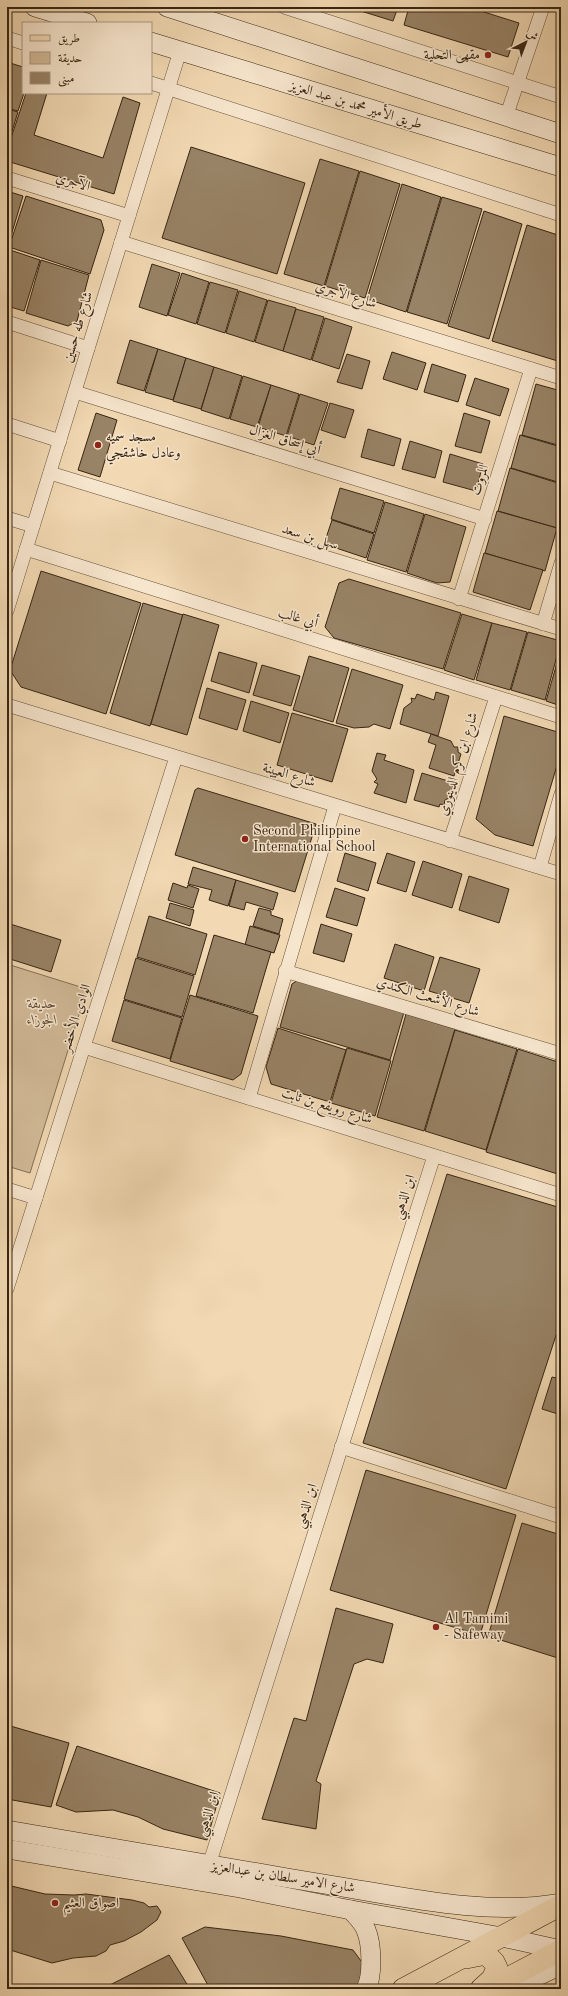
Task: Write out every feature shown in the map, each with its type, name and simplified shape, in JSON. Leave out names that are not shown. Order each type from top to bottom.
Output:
[{"type":"main road","points":[[404,1989],[561,1904]]},
{"type":"main road","points":[[489,1987],[561,1950]]},
{"type":"main road","points":[[456,1961],[472,1956],[486,1954],[494,1962],[497,1968],[489,1987]]},
{"type":"street","points":[[35,7],[84,22]]},
{"type":"street","points":[[167,7],[561,134]]},
{"type":"street","points":[[284,7],[561,97]]},
{"type":"street","points":[[506,117],[543,7]]},
{"type":"street","points":[[7,38],[22,43]]},
{"type":"street","name":"طريق الأمير محمد بن عبد العزيز","points":[[152,42],[561,168]]},
{"type":"street","name":"شارع طه حسين","points":[[7,612],[180,51]]},
{"type":"street","points":[[152,83],[561,215]]},
{"type":"street","name":"الآجري","points":[[7,178],[129,216]]},
{"type":"street","name":"شارع الآجري","points":[[121,242],[561,378]]},
{"type":"street","points":[[7,322],[88,348]]},
{"type":"street","name":"المروت","points":[[459,599],[531,369]]},
{"type":"street","name":"أبي إسحاق الغزال","points":[[75,392],[485,519]]},
{"type":"street","points":[[7,424],[60,441]]},
{"type":"street","name":"سهل بن سعد","points":[[50,473],[561,629]]},
{"type":"street","points":[[7,518],[33,526]]},
{"type":"street","name":"أبي غالب","points":[[26,549],[561,717]]},
{"type":"street","points":[[543,624],[561,563]]},
{"type":"street","name":"شارع ابن كرم الدينوري","points":[[450,842],[496,697]]},
{"type":"street","name":"شارع العيينة","points":[[7,705],[176,756],[450,842],[561,874]]},
{"type":"street","name":"الوادي الأخضر","points":[[7,1290],[176,756]]},
{"type":"street","points":[[540,867],[561,794]]},
{"type":"street","points":[[249,1098],[285,971],[335,806]]},
{"type":"street","name":"شارع الأشعث الكندي","points":[[285,971],[561,1054]]},
{"type":"street","name":"شارع رويفع بن ثابت","points":[[84,1047],[561,1195]]},
{"type":"street","name":"ابن الذهبي","points":[[209,1865],[434,1156]]},
{"type":"street","points":[[7,1189],[36,1198]]},
{"type":"street","points":[[341,1447],[561,1517]]},
{"type":"street","name":"شارع الامير سلطان بن عبدالعزيز","points":[[7,1830],[209,1865],[463,1905],[540,1907],[561,1904]]},
{"type":"street","points":[[7,1849],[240,1888],[351,1910],[502,1937],[561,1950]]},
{"type":"street","points":[[459,1929],[478,1928],[486,1924],[486,1912],[463,1905]]},
{"type":"street","points":[[351,1910],[363,1923],[369,1936],[371,1969],[366,1989]]},
{"type":"street","points":[[489,1987],[523,1983],[561,1965]]},
{"type":"green space","name":"حديقة الجوزاء","points":[[7,964],[87,989],[30,1173],[7,1166]]},
{"type":"building","points":[[348,7],[398,7],[393,21]]},
{"type":"building","points":[[409,7],[468,7],[519,23],[508,57],[404,25]]},
{"type":"building","points":[[7,62],[22,67],[22,94],[24,94],[18,111],[7,108]]},
{"type":"building","points":[[26,94],[47,94],[34,135],[103,158],[123,97],[140,103],[114,194],[7,161],[7,150]]},
{"type":"building","points":[[7,109],[18,112],[7,147]]},
{"type":"building","points":[[191,147],[305,183],[277,274],[162,238]]},
{"type":"building","points":[[320,159],[359,171],[324,286],[284,274]]},
{"type":"building","points":[[360,171],[400,184],[365,298],[325,286]]},
{"type":"building","points":[[402,184],[441,197],[406,312],[367,299]]},
{"type":"building","points":[[7,191],[23,196],[7,249]]},
{"type":"building","points":[[26,196],[101,220],[104,230],[90,274],[9,247]]},
{"type":"building","points":[[442,197],[482,209],[447,324],[407,312]]},
{"type":"building","points":[[484,211],[522,224],[489,339],[448,326]]},
{"type":"building","points":[[527,225],[561,236],[561,362],[492,341]]},
{"type":"building","points":[[7,249],[40,260],[24,311],[7,306]]},
{"type":"building","points":[[41,260],[89,275],[77,321],[68,326],[26,313]]},
{"type":"building","points":[[152,264],[180,273],[167,316],[139,307]]},
{"type":"building","points":[[182,273],[209,282],[196,324],[168,315]]},
{"type":"building","points":[[210,282],[238,290],[225,333],[197,324]]},
{"type":"building","points":[[239,291],[267,300],[254,342],[226,333]]},
{"type":"building","points":[[268,300],[296,308],[283,351],[255,342]]},
{"type":"building","points":[[296,309],[324,317],[311,360],[283,351]]},
{"type":"building","points":[[325,318],[352,327],[339,369],[312,360]]},
{"type":"building","points":[[130,340],[158,349],[144,391],[117,383]]},
{"type":"building","points":[[158,349],[186,358],[173,400],[145,392]]},
{"type":"building","points":[[392,352],[426,363],[417,390],[383,379]]},
{"type":"building","points":[[347,354],[370,361],[362,389],[337,382]]},
{"type":"building","points":[[186,358],[214,367],[201,409],[173,401]]},
{"type":"building","points":[[432,364],[466,375],[458,402],[424,392]]},
{"type":"building","points":[[214,367],[242,376],[229,419],[201,410]]},
{"type":"building","points":[[243,376],[271,385],[257,427],[230,419]]},
{"type":"building","points":[[475,378],[509,389],[500,416],[466,405]]},
{"type":"building","points":[[536,384],[561,391],[561,446],[522,435]]},
{"type":"building","points":[[271,385],[299,394],[286,436],[258,427]]},
{"type":"building","points":[[300,394],[328,403],[314,445],[287,436]]},
{"type":"building","points":[[330,403],[354,410],[345,438],[321,430]]},
{"type":"building","name":"مسجد سميه وعادل خاشقجي","points":[[96,413],[117,420],[100,477],[78,470]]},
{"type":"building","points":[[464,413],[490,421],[481,453],[455,446]]},
{"type":"building","points":[[368,429],[401,439],[394,466],[361,457]]},
{"type":"building","points":[[520,435],[561,447],[561,483],[511,468]]},
{"type":"building","points":[[410,441],[442,451],[435,478],[402,469]]},
{"type":"building","points":[[450,454],[483,464],[476,491],[443,482]]},
{"type":"building","points":[[510,468],[561,484],[561,513],[557,528],[498,511]]},
{"type":"building","points":[[340,488],[384,501],[374,533],[331,519]]},
{"type":"building","points":[[385,502],[424,514],[406,572],[367,560]]},
{"type":"building","points":[[497,511],[557,528],[545,571],[485,553]]},
{"type":"building","points":[[425,514],[466,527],[450,582],[437,583],[407,573]]},
{"type":"building","points":[[332,520],[374,534],[366,558],[324,544]]},
{"type":"building","points":[[484,553],[543,570],[530,610],[473,592]]},
{"type":"building","points":[[41,571],[141,603],[106,714],[21,687],[10,670]]},
{"type":"building","points":[[349,579],[461,613],[443,669],[334,638],[325,627],[339,583]]},
{"type":"building","points":[[143,603],[183,615],[150,726],[110,713]]},
{"type":"building","points":[[183,614],[219,625],[187,735],[151,724]]},
{"type":"building","points":[[462,614],[492,623],[474,680],[444,670]]},
{"type":"building","points":[[492,623],[527,632],[510,690],[476,680]]},
{"type":"building","points":[[528,632],[561,641],[545,700],[511,690]]},
{"type":"building","points":[[561,649],[561,706],[546,701]]},
{"type":"building","points":[[219,652],[257,663],[249,693],[211,681]]},
{"type":"building","points":[[309,656],[349,668],[333,722],[293,710]]},
{"type":"building","points":[[262,665],[300,676],[291,706],[253,695]]},
{"type":"building","points":[[352,669],[403,685],[390,729],[374,724],[369,727],[354,728],[336,723]]},
{"type":"building","points":[[207,688],[246,700],[237,730],[199,718]]},
{"type":"building","points":[[436,692],[449,696],[438,736],[400,724],[404,708],[412,702],[411,698],[415,699],[417,694],[434,700]]},
{"type":"building","points":[[251,701],[289,713],[280,743],[243,731]]},
{"type":"building","points":[[292,713],[348,729],[332,782],[277,765]]},
{"type":"building","points":[[504,716],[561,733],[561,752],[533,846],[495,835],[476,819]]},
{"type":"building","points":[[431,734],[451,741],[454,747],[458,747],[458,752],[461,754],[454,776],[429,768],[436,745],[428,742]]},
{"type":"building","points":[[377,753],[386,755],[384,760],[414,770],[406,803],[374,793],[378,784],[374,782],[377,779],[372,771]]},
{"type":"building","points":[[422,773],[448,781],[449,778],[455,780],[449,798],[445,800],[444,805],[440,804],[439,807],[414,800]]},
{"type":"building","name":"Second Philippine International School","points":[[198,788],[316,824],[295,892],[175,855],[195,790]]},
{"type":"building","points":[[345,853],[376,863],[368,891],[337,881]]},
{"type":"building","points":[[387,853],[415,862],[406,892],[377,883]]},
{"type":"building","points":[[423,861],[462,874],[452,908],[412,895]]},
{"type":"building","points":[[193,867],[236,880],[228,906],[209,900],[212,890],[188,884]]},
{"type":"building","points":[[469,876],[509,889],[499,923],[459,910]]},
{"type":"building","points":[[236,880],[278,893],[273,910],[246,902],[244,910],[229,906]]},
{"type":"building","points":[[173,883],[187,888],[188,885],[199,889],[193,908],[168,900]]},
{"type":"building","points":[[335,888],[365,898],[357,926],[326,917]]},
{"type":"building","points":[[170,903],[194,910],[190,926],[166,918]]},
{"type":"building","points":[[259,908],[271,911],[271,915],[283,919],[279,934],[253,926]]},
{"type":"building","points":[[149,916],[207,934],[195,975],[137,957]]},
{"type":"building","points":[[7,923],[61,940],[51,972],[7,958]]},
{"type":"building","points":[[321,924],[352,934],[344,962],[313,953]]},
{"type":"building","points":[[250,926],[280,935],[274,953],[245,945]]},
{"type":"building","points":[[214,935],[271,952],[253,1013],[196,996]]},
{"type":"building","points":[[395,944],[434,957],[424,991],[384,978]]},
{"type":"building","points":[[440,957],[480,969],[469,1003],[429,991]]},
{"type":"building","points":[[136,958],[194,976],[182,1017],[124,999]]},
{"type":"building","points":[[298,980],[404,1012],[390,1060],[280,1027],[292,984]]},
{"type":"building","points":[[190,995],[258,1016],[241,1074],[233,1080],[170,1061]]},
{"type":"building","points":[[124,1000],[182,1018],[170,1059],[112,1041]]},
{"type":"building","points":[[406,1014],[455,1029],[424,1131],[377,1117]]},
{"type":"building","points":[[278,1028],[346,1050],[330,1102],[271,1084],[266,1067]]},
{"type":"building","points":[[455,1030],[517,1049],[486,1150],[425,1131]]},
{"type":"building","points":[[347,1048],[391,1061],[375,1116],[331,1103]]},
{"type":"building","points":[[518,1049],[561,1063],[561,1175],[486,1152]]},
{"type":"building","points":[[447,1174],[561,1208],[561,1320],[506,1489],[363,1443]]},
{"type":"building","points":[[552,1377],[561,1379],[561,1415],[542,1409]]},
{"type":"building","points":[[366,1470],[516,1515],[480,1635],[330,1590]]},
{"type":"building","points":[[522,1523],[561,1535],[561,1659],[488,1636]]},
{"type":"building","points":[[336,1608],[393,1624],[383,1663],[367,1659],[354,1664],[316,1781],[321,1784],[316,1829],[262,1819],[294,1718],[306,1721]]},
{"type":"building","points":[[7,1725],[69,1743],[51,1807],[7,1799]]},
{"type":"building","points":[[77,1746],[220,1793],[207,1840],[163,1829],[138,1817],[113,1810],[76,1812],[56,1805]]},
{"type":"building","points":[[7,1885],[45,1894],[86,1894],[132,1900],[144,1903],[149,1907],[157,1906],[161,1912],[157,1920],[141,1932],[124,1941],[110,1945],[106,1951],[96,1956],[73,1958],[52,1963],[7,1949]]},
{"type":"building","points":[[205,1927],[281,1936],[353,1950],[364,1965],[359,1989],[210,1989],[182,1938]]},
{"type":"building","points":[[169,1955],[190,1989],[102,1989]]},
{"type":"place","name":"مقهى التحلية","points":[[488,55]]},
{"type":"place","name":"مسجد سميه وعادل خاشقجي","points":[[98,445]]},
{"type":"place","name":"Second Philippine International School","points":[[245,839]]},
{"type":"place","name":"Al Tamimi - Safeway","points":[[436,1627]]},
{"type":"place","name":"اصواق العثيم","points":[[55,1903]]}]
